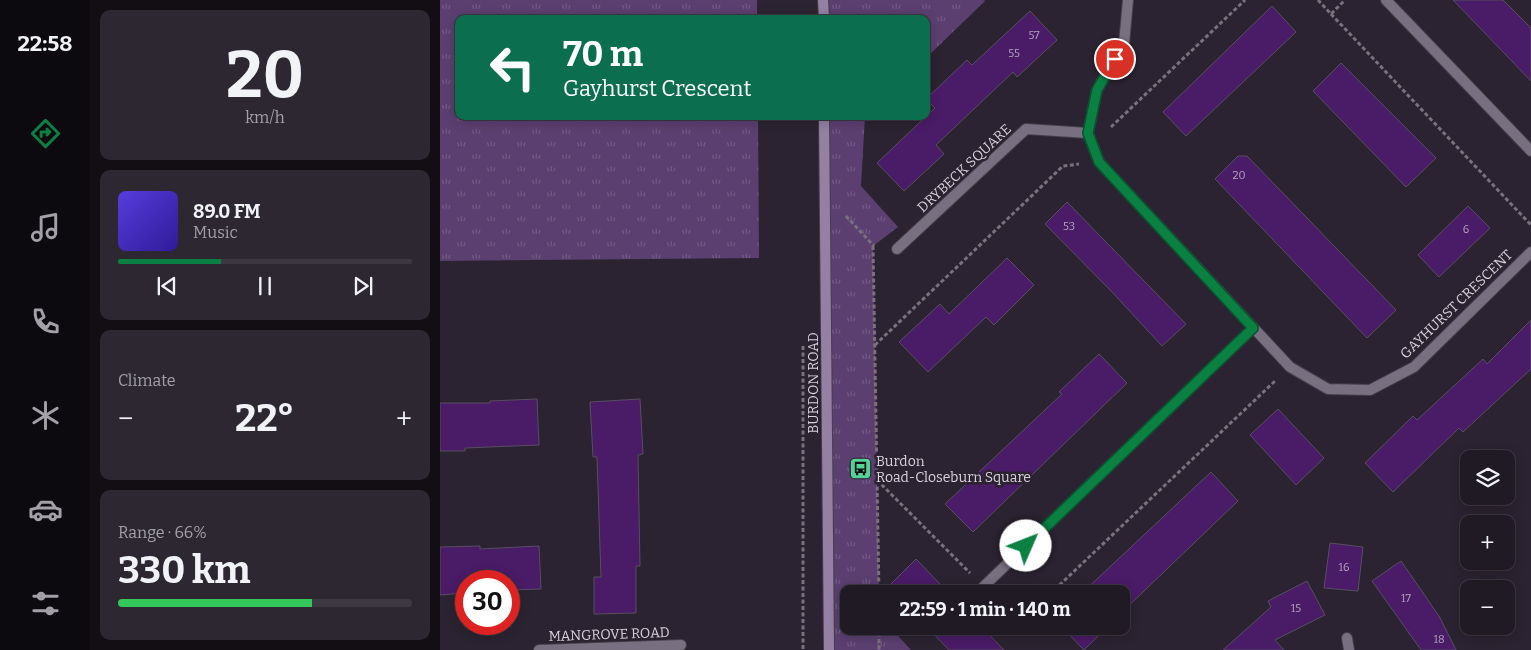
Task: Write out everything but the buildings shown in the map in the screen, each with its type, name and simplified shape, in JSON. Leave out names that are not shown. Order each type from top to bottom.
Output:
[{"type":"main road","points":[[823,0],[824,15]]},
{"type":"main road","name":"BURDON ROAD","points":[[824,120],[829,650]]},
{"type":"street","points":[[1088,133],[1097,90],[1124,44],[1128,0]]},
{"type":"street","points":[[1386,0],[1531,151]]},
{"type":"street","name":"DRYBECK SQUARE","points":[[897,249],[1026,129],[1088,133]]},
{"type":"street","name":"GAYHURST CRESCENT","points":[[1088,133],[1099,162],[1253,328],[1290,367],[1328,389],[1370,390],[1414,367],[1531,252]]},
{"type":"street","points":[[985,585],[1253,328]]},
{"type":"street","points":[[1347,638],[1349,650]]},
{"type":"street","name":"MANGROVE ROAD","points":[[539,650],[681,644]]},
{"type":"path","points":[[1088,133],[1108,129],[1245,0]]},
{"type":"path","points":[[1318,0],[1531,224]]},
{"type":"path","points":[[1331,14],[1345,0]]},
{"type":"path","points":[[875,345],[1063,166],[1099,162]]},
{"type":"path","points":[[825,192],[874,246],[897,249]]},
{"type":"path","points":[[874,246],[878,585]]},
{"type":"path","points":[[803,344],[803,650]]},
{"type":"path","points":[[1060,585],[1290,367]]},
{"type":"path","points":[[877,479],[981,585]]},
{"type":"path","points":[[879,635],[879,650]]},
{"type":"green space","points":[[440,0],[757,0],[757,15],[455,15],[455,120],[758,120],[759,258],[440,261]]},
{"type":"green space","points":[[823,0],[985,1],[930,54],[930,15],[824,15]]},
{"type":"green space","points":[[824,120],[865,120],[861,186],[898,227],[873,246],[879,585],[840,585],[840,635],[897,635],[911,650],[829,650]]},
{"type":"place","name":"Burdon Road-Closeburn Square","points":[[860,469]]},
{"type":"route","points":[[1026,546],[1253,328],[1099,162],[1088,133],[1097,90],[1115,59]]}]
